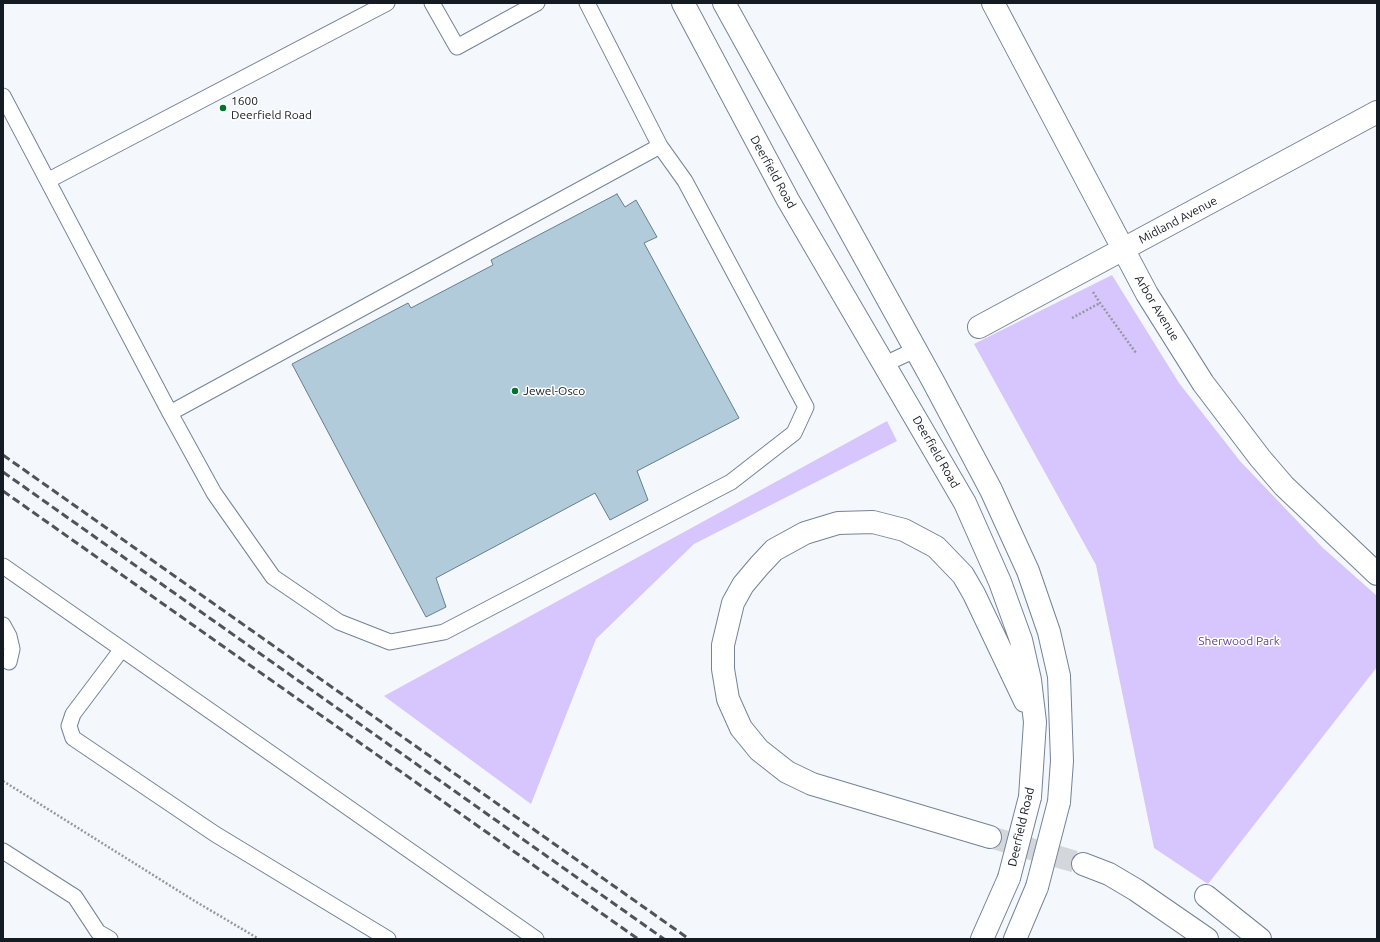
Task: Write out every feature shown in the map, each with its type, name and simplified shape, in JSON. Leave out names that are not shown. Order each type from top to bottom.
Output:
[{"type":"main road","name":"Deerfield Road","points":[[683,3],[788,200],[965,503],[1000,582],[1021,640],[1030,680],[1035,722],[1030,797],[1009,878],[982,939]]},
{"type":"main road","points":[[724,3],[916,350],[991,490],[1028,571],[1049,632],[1059,676],[1062,761],[1059,802],[1037,887],[1014,939]]},
{"type":"main road","name":"Arbor Avenue","points":[[993,3],[1147,294],[1203,383],[1260,458],[1284,486],[1377,574]]},
{"type":"main road","name":"Midland Avenue","points":[[980,327],[1377,112]]},
{"type":"main road","points":[[990,837],[812,784],[787,772],[759,750],[741,728],[728,699],[723,669],[723,645],[733,603],[743,585],[774,550],[805,533],[838,523],[873,522],[904,530],[936,547],[963,575],[974,594],[1035,722]]},
{"type":"main road","points":[[1083,864],[1109,874],[1136,890],[1207,939]]},
{"type":"main road","points":[[1206,896],[1260,939]]},
{"type":"lane","points":[[49,180],[387,3]]},
{"type":"lane","points":[[432,3],[457,47],[537,3]]},
{"type":"lane","points":[[3,96],[49,180],[170,413],[214,493],[273,577],[339,622],[390,642],[444,632],[731,482],[794,433],[806,407],[685,181],[660,146],[587,3]]},
{"type":"lane","points":[[170,413],[660,146]]},
{"type":"lane","points":[[885,364],[916,350]]},
{"type":"lane","points":[[3,566],[536,939]]},
{"type":"lane","points":[[3,625],[9,636],[12,649],[9,662]]},
{"type":"lane","points":[[122,649],[73,714],[69,726],[73,738],[214,834],[388,939]]},
{"type":"lane","points":[[3,851],[75,897],[98,932],[110,939]]},
{"type":"path","points":[[1083,272],[1100,303],[1136,353]]},
{"type":"path","points":[[1072,318],[1100,303]]},
{"type":"path","points":[[3,781],[193,900],[259,939]]},
{"type":"green space","name":"Sherwood Park","points":[[1112,275],[1179,383],[1240,461],[1322,547],[1377,596],[1377,667],[1208,884],[1154,848],[1096,565],[974,344]]},
{"type":"green space","points":[[887,421],[897,441],[694,544],[596,639],[531,804],[384,696]]},
{"type":"building","name":"Jewel-Osco","points":[[617,194],[625,207],[636,200],[657,237],[644,243],[739,418],[637,471],[648,500],[610,520],[595,493],[436,578],[446,607],[426,617],[292,364],[408,303],[411,308],[493,265],[491,260]]},
{"type":"tunnel","points":[[990,837],[1083,864]]},
{"type":"railway","points":[[3,455],[689,939]]},
{"type":"railway","points":[[3,472],[664,939]]},
{"type":"railway","points":[[3,491],[638,939]]},
{"type":"place","name":"1600 Deerfield Road","points":[[223,108]]},
{"type":"place","name":"Jewel-Osco","points":[[515,391]]}]
